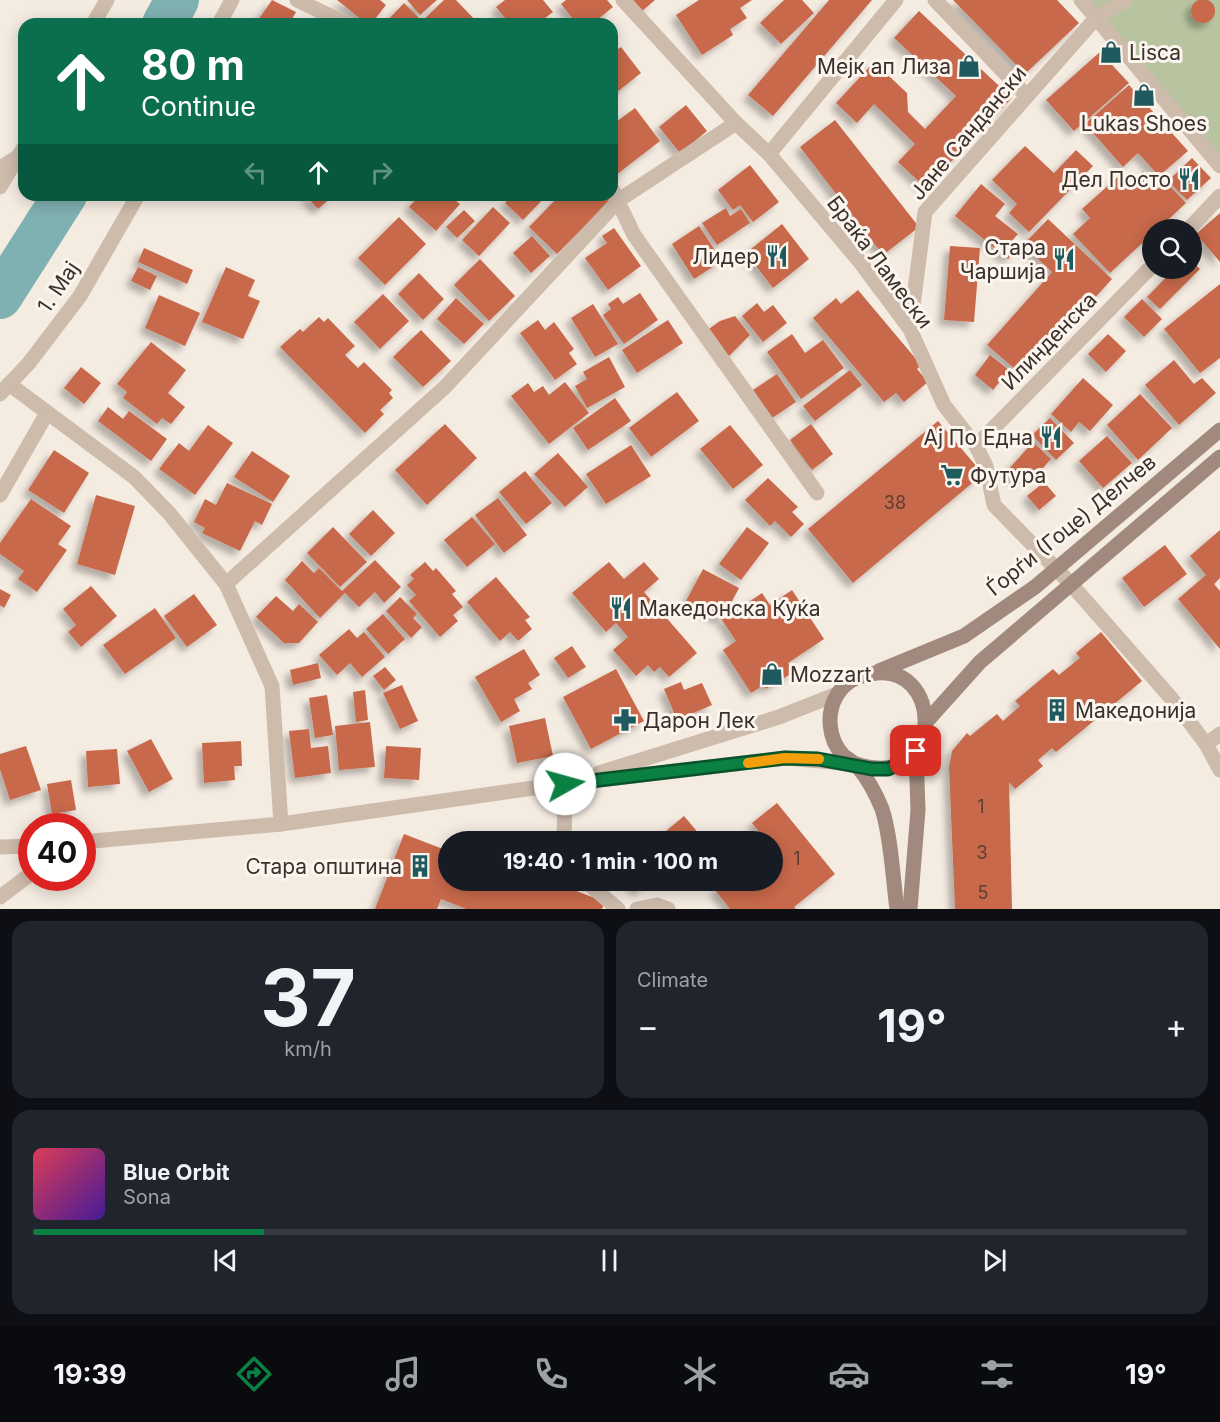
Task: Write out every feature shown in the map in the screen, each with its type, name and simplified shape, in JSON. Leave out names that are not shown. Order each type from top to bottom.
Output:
[{"type":"main road","name":"Ѓорѓи (Гоце) Делчев","points":[[877,672],[964,636],[1035,588],[1220,430]]},
{"type":"main road","name":"Ѓорѓи (Гоце) Делчев","points":[[927,721],[980,662],[1220,457]]},
{"type":"main road","points":[[856,764],[872,769],[888,769],[904,762],[916,751],[924,737],[927,721],[918,692],[906,681],[892,674],[877,672],[861,675],[848,683],[837,694],[831,709],[830,726],[834,741],[843,754],[856,764],[872,787],[883,812],[897,909]]},
{"type":"main road","points":[[910,909],[918,810],[916,751]]},
{"type":"street","points":[[96,18],[107,0]]},
{"type":"street","points":[[222,18],[232,0]]},
{"type":"street","points":[[297,0],[334,18]]},
{"type":"street","name":"Браќа Ламески","points":[[623,0],[736,123],[769,154],[860,262],[910,329],[944,405],[976,446],[986,466],[994,505],[1070,583],[1172,699],[1206,744],[1220,770]]},
{"type":"street","points":[[769,154],[896,0]]},
{"type":"street","points":[[936,0],[1026,95]]},
{"type":"street","points":[[1081,0],[1220,166]]},
{"type":"street","name":"Јане Сандански","points":[[910,329],[925,212],[1096,18],[1126,0]]},
{"type":"street","points":[[618,193],[736,123]]},
{"type":"street","points":[[0,168],[18,153]]},
{"type":"street","points":[[0,187],[18,156]]},
{"type":"street","points":[[1198,219],[1220,196]]},
{"type":"street","name":"1. Мај","points":[[5,389],[80,296],[135,201]]},
{"type":"street","points":[[226,584],[445,387],[610,201]]},
{"type":"street","points":[[618,201],[634,235],[817,493]]},
{"type":"street","name":"Илинденска","points":[[976,446],[1142,276]]},
{"type":"street","points":[[5,389],[47,412],[134,477],[169,513],[226,584],[272,686],[281,824]]},
{"type":"street","points":[[0,495],[47,412]]},
{"type":"street","points":[[565,784],[779,717],[837,694]]},
{"type":"street","points":[[1206,744],[1220,734]]},
{"type":"street","points":[[96,843],[281,824],[565,784],[785,758],[856,764]]},
{"type":"street","points":[[564,831],[565,784]]},
{"type":"street","points":[[0,847],[18,846]]},
{"type":"street","points":[[0,897],[18,884]]},
{"type":"street","points":[[597,891],[618,909]]},
{"type":"street","points":[[637,909],[657,905],[668,909]]},
{"type":"green space","points":[[1081,0],[1220,0],[1220,166]]},
{"type":"building","points":[[1203,-1],[1212,2],[1215,11],[1212,20],[1203,23],[1194,20],[1191,11],[1194,2]]},
{"type":"building","points":[[272,0],[296,12],[292,18],[259,18]]},
{"type":"building","points":[[337,0],[380,0],[386,5],[376,18],[360,18]]},
{"type":"building","points":[[407,0],[437,0],[420,15]]},
{"type":"building","points":[[444,0],[456,0],[473,18],[425,18]]},
{"type":"building","points":[[505,0],[543,0],[553,12],[545,18],[505,18],[496,7]]},
{"type":"building","points":[[566,0],[607,0],[613,7],[599,18],[572,18],[561,4]]},
{"type":"building","points":[[633,0],[655,0],[642,11]]},
{"type":"building","points":[[699,0],[752,0],[740,8],[747,18],[730,29],[733,35],[702,55],[676,15]]},
{"type":"building","points":[[784,0],[802,0],[814,13],[781,44],[760,23]]},
{"type":"building","points":[[829,0],[872,0],[773,116],[748,95]]},
{"type":"building","points":[[953,0],[1057,0],[1079,23],[1025,74]]},
{"type":"building","points":[[404,3],[419,18],[390,18]]},
{"type":"building","points":[[919,11],[1012,98],[926,188],[898,162],[915,144],[874,104],[857,123],[836,103],[874,62],[907,93],[908,112],[925,129],[956,96],[894,38]]},
{"type":"building","points":[[621,47],[641,73],[618,91],[618,49]]},
{"type":"building","points":[[1100,52],[1129,83],[1074,131],[1046,100]]},
{"type":"building","points":[[1129,85],[1188,151],[1159,176],[1138,153],[1123,167],[1085,124]]},
{"type":"building","points":[[686,105],[707,131],[680,153],[659,127]]},
{"type":"building","points":[[635,108],[660,141],[618,173],[618,121]]},
{"type":"building","points":[[835,120],[919,227],[883,255],[800,147]]},
{"type":"building","points":[[1025,146],[1054,173],[1076,150],[1093,166],[1029,232],[1009,213],[1017,204],[992,180]]},
{"type":"building","name":"Дел Посто","points":[[1192,158],[1211,178],[1187,200],[1168,181]]},
{"type":"building","points":[[750,165],[779,202],[753,222],[740,205],[733,210],[718,190]]},
{"type":"building","points":[[1143,171],[1159,188],[1166,182],[1186,203],[1169,219],[1142,219],[1142,243],[1110,273],[1073,234],[1090,218],[1082,209],[1120,175],[1129,183]]},
{"type":"building","points":[[981,184],[1005,204],[995,216],[1018,234],[1011,242],[1017,248],[1008,259],[955,216]]},
{"type":"building","points":[[311,201],[327,201],[318,209]]},
{"type":"building","points":[[414,201],[456,201],[460,204],[436,231],[409,207]]},
{"type":"building","points":[[507,201],[541,201],[523,220],[505,203]]},
{"type":"building","points":[[554,201],[610,201],[557,254],[529,227]]},
{"type":"building","points":[[493,207],[510,223],[479,256],[462,240]]},
{"type":"building","points":[[726,208],[730,216],[741,209],[750,223],[717,245],[702,223]]},
{"type":"building","points":[[464,210],[475,221],[457,238],[446,227]]},
{"type":"building","points":[[1220,213],[1220,262],[1202,241],[1202,229]]},
{"type":"building","points":[[399,217],[426,244],[385,285],[358,258]]},
{"type":"building","points":[[1048,219],[1112,279],[1053,344],[1045,337],[1016,370],[987,345],[1052,272],[1023,245]]},
{"type":"building","name":"Лидер","points":[[782,224],[809,259],[773,288],[746,253]]},
{"type":"building","points":[[699,226],[722,261],[694,279],[672,244]]},
{"type":"building","points":[[614,228],[641,266],[608,290],[585,258],[607,243],[602,236]]},
{"type":"building","points":[[532,236],[550,256],[531,273],[513,253]]},
{"type":"building","points":[[950,246],[980,248],[974,322],[944,320]]},
{"type":"building","points":[[144,248],[193,270],[187,284],[138,262]]},
{"type":"building","points":[[480,259],[515,296],[489,321],[454,285]]},
{"type":"building","points":[[138,267],[157,276],[150,290],[131,281]]},
{"type":"building","points":[[226,267],[255,280],[248,296],[260,301],[243,339],[202,322]]},
{"type":"building","points":[[419,273],[444,299],[423,320],[398,294]]},
{"type":"building","points":[[1164,279],[1190,279],[1160,309],[1147,297]]},
{"type":"building","points":[[1220,284],[1220,358],[1200,373],[1164,329]]},
{"type":"building","points":[[858,290],[921,365],[917,369],[928,382],[904,402],[896,393],[884,402],[813,318],[836,298],[841,304]]},
{"type":"building","points":[[640,293],[658,320],[624,344],[603,315],[611,309],[608,304],[618,297],[623,304]]},
{"type":"building","points":[[383,294],[409,321],[380,349],[354,322]]},
{"type":"building","points":[[159,295],[200,313],[185,346],[145,328]]},
{"type":"building","points":[[456,298],[484,324],[464,344],[437,319]]},
{"type":"building","points":[[1142,299],[1162,319],[1144,337],[1124,317]]},
{"type":"building","points":[[757,303],[764,312],[773,305],[787,323],[763,342],[742,316]]},
{"type":"building","points":[[593,304],[618,344],[595,357],[571,318]]},
{"type":"building","points":[[735,316],[750,335],[727,358],[706,331],[720,321]]},
{"type":"building","points":[[319,317],[324,322],[328,318],[355,346],[345,355],[358,368],[364,362],[392,390],[389,393],[393,398],[380,410],[384,414],[365,433],[280,347],[300,329],[303,332]]},
{"type":"building","points":[[538,320],[545,330],[554,322],[574,349],[569,353],[577,364],[555,380],[520,333]]},
{"type":"building","points":[[668,320],[683,343],[637,373],[622,350]]},
{"type":"building","points":[[421,330],[451,361],[423,387],[393,357]]},
{"type":"building","points":[[792,334],[805,353],[823,340],[844,368],[801,399],[767,352]]},
{"type":"building","points":[[1108,334],[1126,351],[1106,372],[1088,354]]},
{"type":"building","points":[[151,342],[186,370],[168,393],[185,407],[171,424],[162,418],[157,424],[123,398],[127,392],[117,384]]},
{"type":"building","points":[[990,355],[1009,370],[993,390],[975,375]]},
{"type":"building","points":[[609,357],[625,387],[587,408],[575,386],[587,379],[583,372]]},
{"type":"building","points":[[1174,360],[1194,384],[1202,378],[1216,393],[1179,425],[1145,385]]},
{"type":"building","points":[[81,367],[101,383],[84,404],[64,388]]},
{"type":"building","points":[[850,370],[862,385],[815,421],[803,406]]},
{"type":"building","points":[[777,374],[796,402],[772,418],[753,390]]},
{"type":"building","points":[[1083,378],[1113,405],[1090,431],[1079,422],[1071,432],[1051,414]]},
{"type":"building","points":[[565,382],[589,413],[549,444],[511,396],[528,383],[534,392],[543,386],[549,395]]},
{"type":"building","points":[[677,392],[699,421],[651,457],[629,428]]},
{"type":"building","points":[[1140,394],[1172,428],[1138,460],[1107,425]]},
{"type":"building","points":[[615,398],[631,421],[588,450],[573,428]]},
{"type":"building","points":[[108,407],[123,419],[129,411],[167,439],[151,461],[98,421]]},
{"type":"building","name":"Ај По Една","points":[[1050,418],[1074,443],[1056,460],[1032,435]]},
{"type":"building","points":[[938,421],[983,474],[853,583],[808,529]]},
{"type":"building","points":[[445,424],[477,458],[427,505],[395,470]]},
{"type":"building","points":[[811,424],[833,454],[812,470],[790,440]]},
{"type":"building","points":[[208,425],[233,443],[195,495],[159,469],[179,443],[189,451]]},
{"type":"building","points":[[730,425],[763,465],[733,489],[700,449]]},
{"type":"building","points":[[1107,436],[1132,463],[1103,488],[1079,461]]},
{"type":"building","points":[[1033,442],[1051,459],[1036,476],[1030,471],[1019,483],[1007,471]]},
{"type":"building","points":[[631,445],[651,476],[606,504],[586,474]]},
{"type":"building","points":[[54,450],[89,473],[64,513],[28,490]]},
{"type":"building","points":[[252,451],[290,476],[273,502],[234,477]]},
{"type":"building","points":[[558,453],[588,487],[565,507],[534,474]]},
{"type":"building","points":[[525,471],[552,503],[526,524],[499,492]]},
{"type":"building","points":[[768,478],[798,507],[792,512],[804,524],[791,537],[775,521],[770,526],[745,500]]},
{"type":"building","points":[[1044,482],[1056,496],[1039,510],[1027,496]]},
{"type":"building","points":[[227,483],[272,504],[262,525],[255,521],[240,551],[202,533],[205,528],[194,522],[205,499],[216,505]]},
{"type":"building","points":[[96,495],[135,506],[115,575],[77,564]]},
{"type":"building","points":[[498,498],[527,535],[504,553],[475,515]]},
{"type":"building","points":[[31,499],[71,526],[58,544],[67,550],[37,592],[18,579],[24,571],[0,554],[0,543]]},
{"type":"building","points":[[373,510],[395,533],[371,556],[349,534]]},
{"type":"building","points":[[472,517],[495,544],[467,567],[444,540]]},
{"type":"building","points":[[333,527],[367,562],[340,587],[307,553]]},
{"type":"building","points":[[747,527],[769,543],[741,580],[719,564]]},
{"type":"building","points":[[1220,530],[1220,578],[1214,584],[1220,591],[1220,649],[1178,599],[1206,575],[1190,556]]},
{"type":"building","points":[[1165,545],[1187,574],[1144,607],[1122,578]]},
{"type":"building","points":[[375,560],[401,587],[384,603],[375,592],[359,607],[345,593],[320,618],[285,580],[302,561],[314,573],[319,568],[342,591]]},
{"type":"building","points":[[425,562],[433,571],[436,568],[456,591],[452,594],[463,607],[453,615],[458,621],[440,637],[409,601],[416,595],[407,585],[414,579],[410,575]]},
{"type":"building","name":"Македонска Куќа","points":[[609,562],[624,579],[644,562],[659,579],[644,592],[697,653],[669,677],[660,667],[654,672],[648,665],[636,676],[613,650],[628,637],[616,623],[606,632],[572,593]]},
{"type":"building","points":[[703,569],[739,588],[722,620],[686,601]]},
{"type":"building","points":[[496,577],[530,617],[525,620],[532,629],[518,641],[510,632],[500,641],[467,602]]},
{"type":"building","points":[[91,586],[117,616],[81,647],[68,632],[76,625],[63,609]]},
{"type":"building","points":[[0,589],[11,595],[4,608],[0,605]]},
{"type":"building","points":[[792,590],[824,639],[788,663],[794,672],[766,689],[764,685],[751,693],[723,650],[736,641],[722,620],[762,593],[770,605]]},
{"type":"building","points":[[194,594],[217,625],[187,647],[164,616]]},
{"type":"building","points":[[276,596],[293,611],[299,604],[318,622],[299,643],[284,643],[256,617]]},
{"type":"building","points":[[400,597],[417,614],[413,618],[422,627],[411,638],[386,611]]},
{"type":"building","points":[[155,608],[176,638],[125,674],[103,645]]},
{"type":"building","points":[[383,614],[405,639],[388,654],[366,629]]},
{"type":"building","points":[[349,629],[357,638],[364,632],[385,657],[362,677],[350,663],[337,675],[319,655]]},
{"type":"building","points":[[1101,632],[1142,681],[1113,705],[1108,702],[1091,716],[1095,720],[1056,752],[1052,748],[1038,760],[1043,766],[1015,789],[1009,782],[1012,909],[955,909],[949,767],[952,751],[967,733],[970,736],[997,714],[1003,721],[1020,706],[1015,701],[1053,669],[1059,675],[1080,658],[1076,653]]},
{"type":"building","points":[[572,646],[586,667],[568,678],[554,658]]},
{"type":"building","points":[[524,649],[540,675],[528,683],[532,689],[514,699],[520,711],[501,722],[475,677]]},
{"type":"building","points":[[318,663],[321,678],[293,685],[290,670]]},
{"type":"building","points":[[385,667],[396,680],[384,690],[373,676]]},
{"type":"building","points":[[616,669],[644,721],[591,749],[563,697]]},
{"type":"building","points":[[681,682],[684,690],[702,683],[712,705],[677,720],[664,689]]},
{"type":"building","points":[[402,685],[418,721],[400,729],[383,693]]},
{"type":"building","points":[[365,690],[368,720],[356,722],[353,692]]},
{"type":"building","points":[[327,695],[333,735],[315,738],[309,698]]},
{"type":"building","points":[[545,718],[553,756],[517,763],[509,726]]},
{"type":"building","points":[[370,722],[375,767],[339,770],[335,726]]},
{"type":"building","points":[[309,729],[311,748],[328,746],[331,773],[295,778],[289,731]]},
{"type":"building","points":[[151,739],[173,779],[149,792],[127,751]]},
{"type":"building","points":[[241,741],[242,766],[234,766],[235,780],[204,783],[202,743]]},
{"type":"building","points":[[26,746],[41,790],[10,800],[0,769],[0,754]]},
{"type":"building","points":[[386,746],[421,748],[419,780],[384,778]]},
{"type":"building","points":[[117,749],[120,784],[88,787],[86,751]]},
{"type":"building","points":[[71,780],[76,810],[52,813],[47,784]]},
{"type":"building","points":[[777,803],[835,874],[794,907],[796,909],[730,909],[716,891],[783,891],[783,831],[758,831],[752,823]]},
{"type":"building","points":[[684,816],[697,831],[666,831]]},
{"type":"building","name":"Стара општина","points":[[404,834],[438,847],[438,891],[576,891],[605,902],[602,909],[466,909],[441,899],[437,909],[375,909]]},
{"type":"waterway","points":[[167,18],[177,0]]},
{"type":"waterway","points":[[0,297],[61,201]]},
{"type":"slow traffic","points":[[748,763],[785,758],[819,759]]},
{"type":"place","name":"Lisca","points":[[1111,52]]},
{"type":"place","name":"Мејк ап Лиза","points":[[969,66]]},
{"type":"place","name":"Lukas Shoes","points":[[1144,95]]},
{"type":"place","name":"Дел Посто","points":[[1189,179]]},
{"type":"place","name":"Лидер","points":[[777,256]]},
{"type":"place","name":"Стара Чаршија","points":[[1064,259]]},
{"type":"place","name":"Ај По Една","points":[[1051,437]]},
{"type":"place","name":"Футура","points":[[952,475]]},
{"type":"place","name":"Македонска Куќа","points":[[621,608]]},
{"type":"place","name":"Mozzart","points":[[772,674]]},
{"type":"place","name":"Македонија","points":[[1057,710]]},
{"type":"place","name":"Дарон Лек","points":[[625,720]]},
{"type":"place","name":"Стара општина","points":[[420,866]]},
{"type":"route","points":[[565,784],[785,758],[818,759],[856,764],[872,769],[888,769],[904,762],[916,751]]}]
